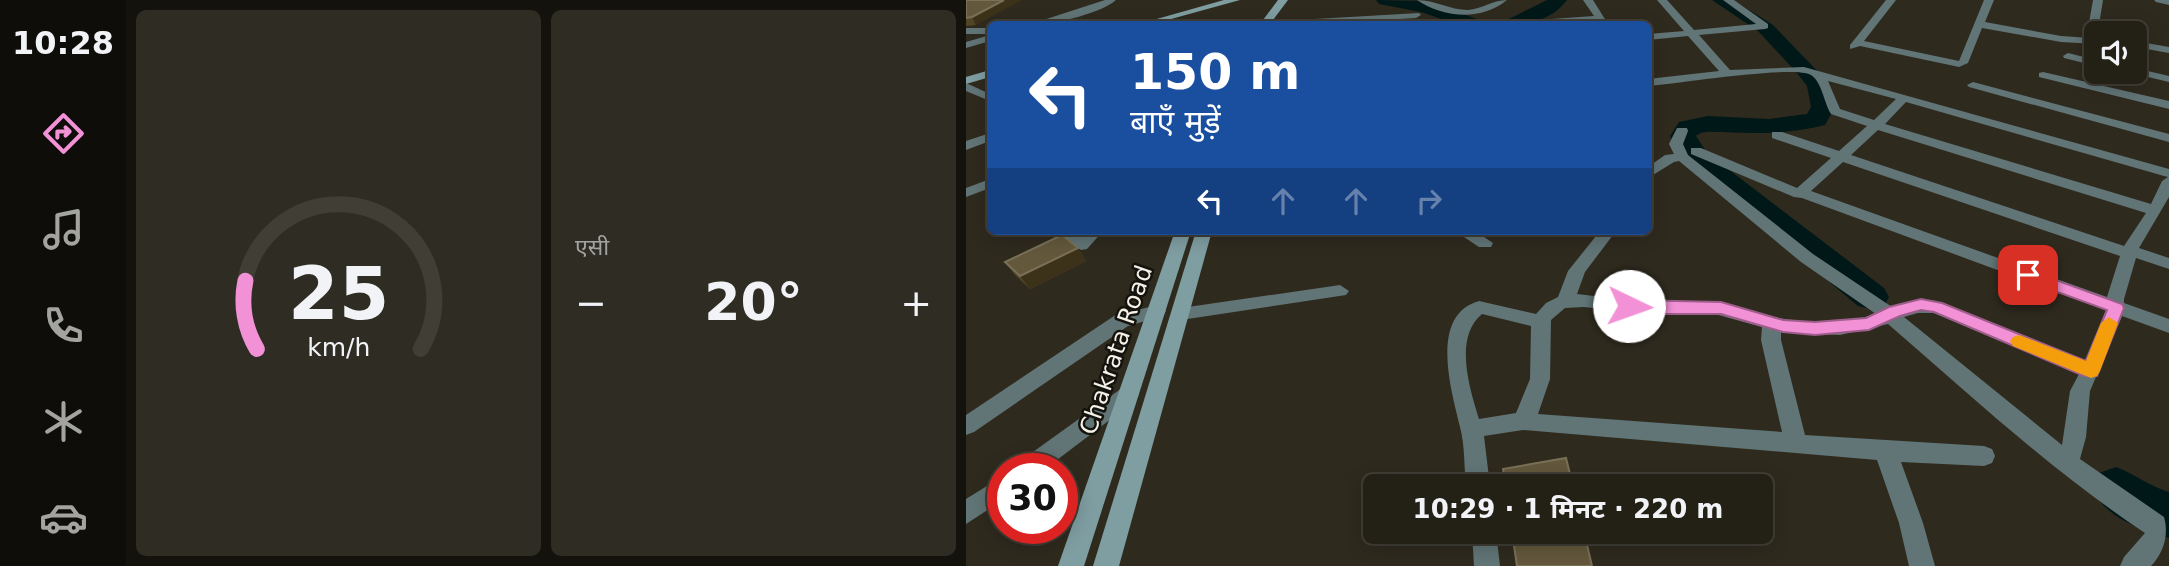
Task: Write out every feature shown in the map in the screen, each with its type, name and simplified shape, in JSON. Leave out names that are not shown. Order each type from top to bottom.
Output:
[{"type":"main road","points":[[1155,21],[1235,0]]},
{"type":"main road","points":[[1255,21],[1270,0]]},
{"type":"main road","points":[[1267,21],[1283,0]]},
{"type":"main road","points":[[966,84],[987,75]]},
{"type":"main road","name":"Chakrata Road","points":[[1071,566],[1182,235]]},
{"type":"main road","name":"Chakrata Road","points":[[1107,566],[1203,235]]},
{"type":"street","points":[[1047,21],[1104,5],[1111,0]]},
{"type":"street","points":[[1422,0],[1460,14],[1482,10],[1502,0]]},
{"type":"street","points":[[1588,0],[1600,21]]},
{"type":"street","points":[[1662,0],[1728,75]]},
{"type":"street","points":[[1652,37],[1765,26],[1728,0]]},
{"type":"street","points":[[1891,0],[1856,45],[1963,64],[1989,0]]},
{"type":"street","points":[[2094,21],[2098,0]]},
{"type":"street","points":[[2159,0],[2169,2]]},
{"type":"street","points":[[1325,21],[1416,15]]},
{"type":"street","points":[[1979,24],[2061,39],[2084,39]]},
{"type":"street","points":[[966,31],[987,31]]},
{"type":"street","points":[[966,45],[987,39]]},
{"type":"street","points":[[2147,46],[2169,50]]},
{"type":"street","points":[[2068,56],[2084,60]]},
{"type":"street","points":[[1652,83],[1795,69],[2169,173]]},
{"type":"street","points":[[2147,74],[2169,79]]},
{"type":"street","points":[[1818,75],[1835,111],[2153,210]]},
{"type":"street","points":[[2043,75],[2169,105]]},
{"type":"street","points":[[966,84],[987,96]]},
{"type":"street","points":[[1973,85],[2169,138]]},
{"type":"street","points":[[1801,192],[1904,98]]},
{"type":"street","points":[[1682,131],[1676,144],[1807,258],[1889,315],[1935,357],[2068,463],[2164,532],[2133,566]]},
{"type":"street","points":[[1777,135],[2169,264]]},
{"type":"street","points":[[966,146],[987,138]]},
{"type":"street","points":[[1652,171],[1670,158],[1689,154],[1801,192],[2169,327]]},
{"type":"street","points":[[2068,463],[2075,437],[2080,391],[2091,371],[2116,308],[2115,299],[2130,252],[2169,181]]},
{"type":"street","points":[[966,193],[987,184]]},
{"type":"street","points":[[1066,235],[1081,245],[1092,235]]},
{"type":"street","points":[[1470,235],[1485,243]]},
{"type":"street","points":[[1566,301],[1577,271],[1605,235]]},
{"type":"street","points":[[1181,314],[1340,291]]},
{"type":"street","points":[[1523,421],[1532,408],[1541,371],[1543,315],[1553,305],[1566,301],[1644,308],[1714,307],[1772,323],[1815,329],[1869,324],[1895,311],[1921,304],[1937,307],[2091,371]]},
{"type":"street","points":[[1477,474],[1472,429],[1465,410],[1457,369],[1459,330],[1466,317],[1479,307],[1542,322]]},
{"type":"street","points":[[966,426],[1121,321],[1157,311]]},
{"type":"street","points":[[1772,323],[1771,340],[1796,444]]},
{"type":"street","points":[[1049,453],[1129,394]]},
{"type":"street","points":[[1472,429],[1523,421],[1574,428],[1751,439],[1886,453],[1984,456]]},
{"type":"street","points":[[1886,453],[1911,523],[1922,566]]},
{"type":"street","points":[[966,513],[987,498]]},
{"type":"street","points":[[1485,544],[1487,566]]},
{"type":"building","points":[[966,0],[1004,0],[966,18]]},
{"type":"building","points":[[1062,235],[1078,248],[1020,276],[1005,262]]},
{"type":"building","points":[[1566,458],[1570,474],[1504,474],[1503,469]]},
{"type":"building","points":[[1514,544],[1587,544],[1592,566],[1517,566]]},
{"type":"waterway","points":[[1385,0],[1425,7],[1465,21]]},
{"type":"waterway","points":[[1521,21],[1547,9],[1558,0]]},
{"type":"waterway","points":[[1721,0],[1760,26]]},
{"type":"waterway","points":[[1766,29],[1804,68]]},
{"type":"waterway","points":[[1808,73],[1818,85],[1823,107],[1816,120],[1769,127],[1708,124],[1688,127],[1683,136],[1696,158],[1871,297]]},
{"type":"waterway","points":[[2116,488],[2138,505],[2169,515]]},
{"type":"slow traffic","points":[[2019,341],[2091,371],[2109,323]]},
{"type":"route","points":[[1629,306],[1707,306],[1750,315],[1783,326],[1815,329],[1869,324],[1895,311],[1921,304],[1961,316],[2091,371],[2116,308],[2028,275]]}]
